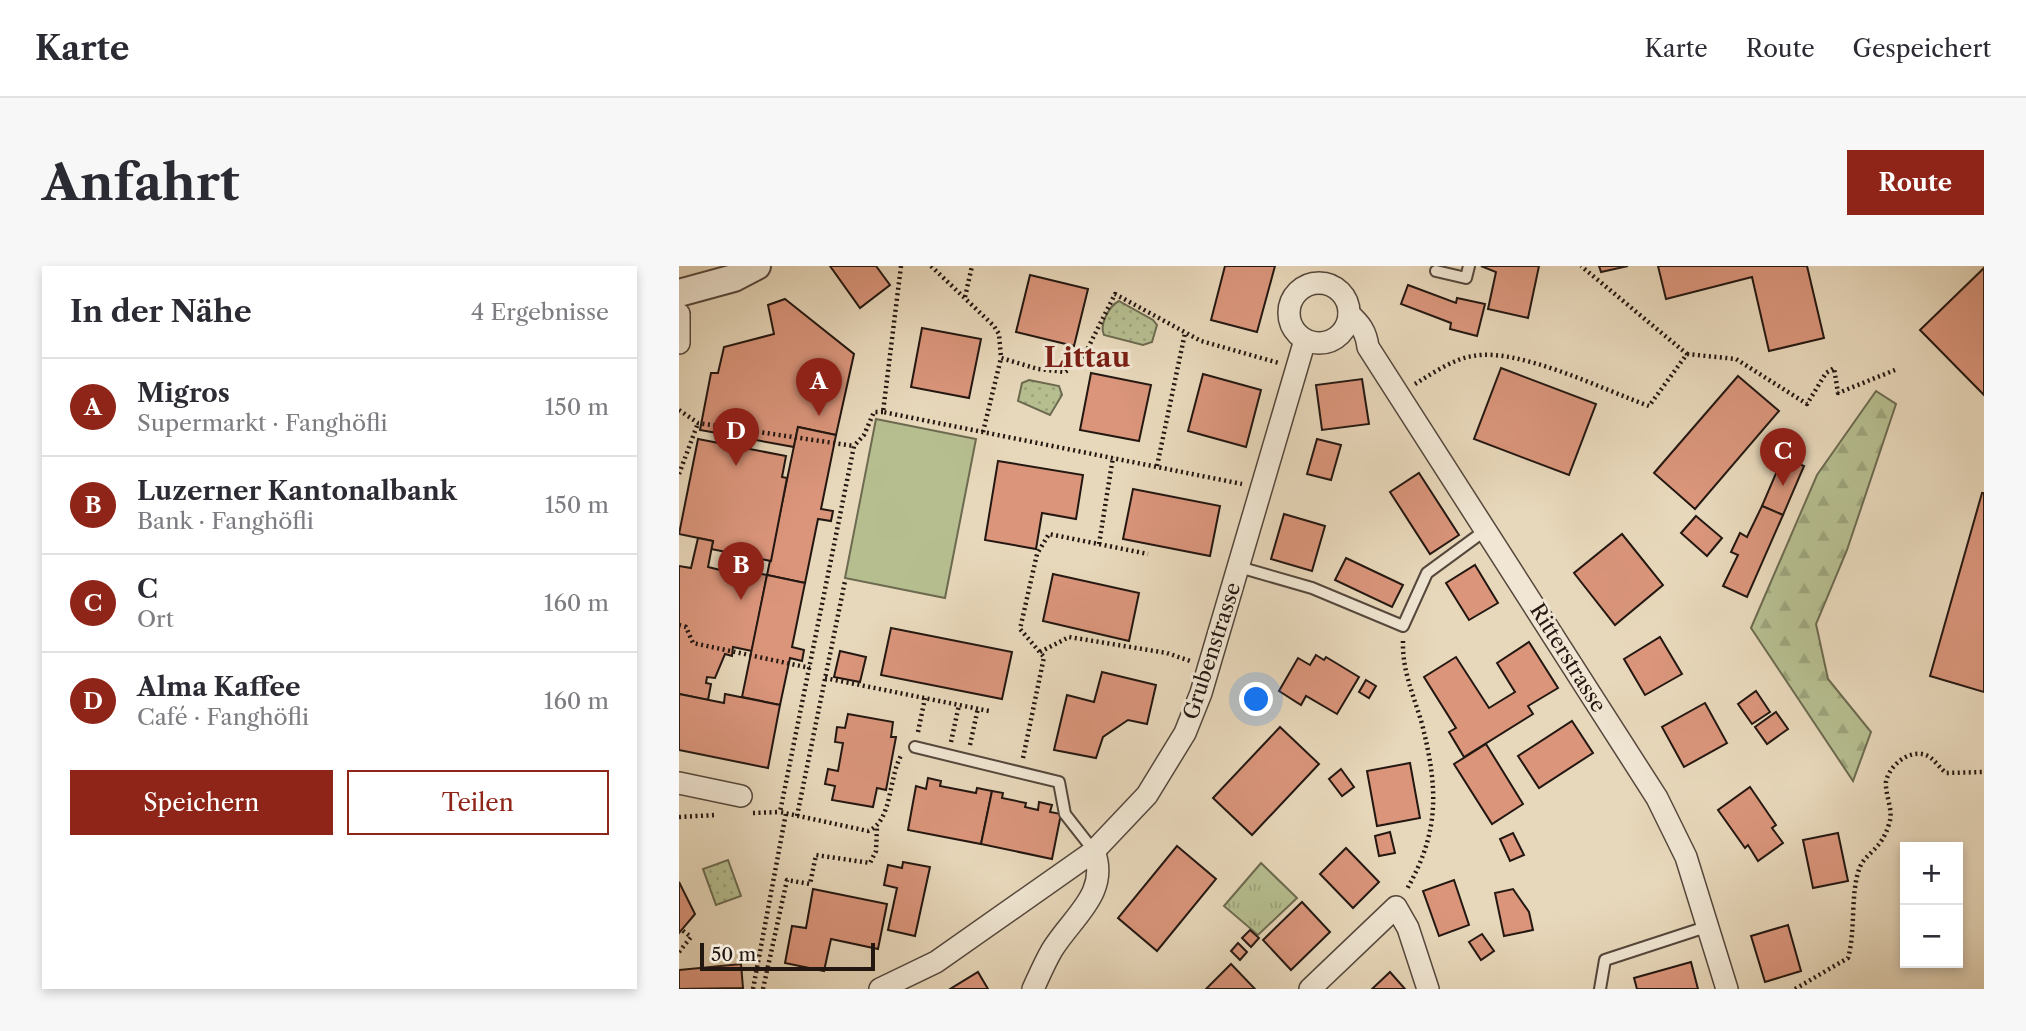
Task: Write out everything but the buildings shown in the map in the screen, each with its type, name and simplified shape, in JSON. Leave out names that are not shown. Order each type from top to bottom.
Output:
[{"type":"street","points":[[679,293],[734,278],[757,266]]},
{"type":"street","points":[[1335,339],[1345,328],[1349,314],[1341,292],[1329,275],[1299,291],[1289,307],[1292,327],[1305,340],[1315,344],[1335,339],[1368,346]]},
{"type":"street","points":[[679,314],[679,343]]},
{"type":"street","name":"Ritterstrasse","points":[[1349,314],[1367,335],[1368,346],[1657,798],[1686,857],[1727,989]]},
{"type":"street","name":"Grubenstrasse","points":[[880,989],[936,962],[1094,852],[1147,795],[1185,733],[1210,668],[1305,340]]},
{"type":"street","points":[[679,783],[741,796]]},
{"type":"street","points":[[1033,989],[1052,950],[1095,889],[1100,867],[1094,852]]},
{"type":"street","points":[[1310,989],[1397,907],[1408,928],[1428,989]]},
{"type":"lane","points":[[1436,271],[1466,278],[1469,266]]},
{"type":"lane","points":[[1239,567],[1312,588],[1403,626],[1427,573],[1487,529]]},
{"type":"lane","points":[[915,747],[1059,782],[1065,814],[1094,852]]},
{"type":"lane","points":[[1600,989],[1605,960],[1709,926]]},
{"type":"path","points":[[883,412],[901,266]]},
{"type":"path","points":[[931,266],[995,326],[999,334],[1001,358],[983,432]]},
{"type":"path","points":[[965,297],[972,266]]},
{"type":"path","points":[[1581,266],[1687,354],[1736,359],[1807,404],[1826,373],[1834,368],[1838,393],[1895,370]]},
{"type":"path","points":[[1001,358],[1055,373],[1073,369],[1082,360],[1115,293],[1185,333],[1236,353],[1281,364]]},
{"type":"path","points":[[1157,466],[1185,333]]},
{"type":"path","points":[[1399,395],[1439,369],[1474,355],[1517,358],[1649,406],[1687,354]]},
{"type":"path","points":[[679,410],[698,423],[854,446]]},
{"type":"path","points":[[925,698],[915,747],[902,753],[893,768],[884,820],[877,827],[869,831],[780,812],[854,446],[864,435],[874,412],[1262,488]]},
{"type":"path","points":[[679,474],[698,423]]},
{"type":"path","points":[[1098,544],[1113,457]]},
{"type":"path","points":[[1020,773],[1044,657],[1020,629],[1037,554],[1049,534],[1148,554]]},
{"type":"path","points":[[797,816],[845,581]]},
{"type":"path","points":[[679,625],[687,626],[693,643],[810,668]]},
{"type":"path","points":[[1397,907],[1431,836],[1434,815],[1422,724],[1409,690],[1402,657],[1403,626]]},
{"type":"path","points":[[1040,652],[1069,637],[1167,653],[1197,663]]},
{"type":"path","points":[[825,678],[989,710]]},
{"type":"path","points":[[949,756],[959,705]]},
{"type":"path","points":[[967,760],[978,708]]},
{"type":"path","points":[[1795,989],[1847,958],[1852,941],[1860,866],[1883,843],[1891,821],[1886,782],[1894,765],[1910,755],[1920,754],[1930,757],[1946,772],[1984,772]]},
{"type":"path","points":[[753,989],[786,813]]},
{"type":"path","points":[[763,989],[787,880],[810,884],[816,855],[870,863],[876,851],[877,827]]},
{"type":"path","points":[[679,951],[691,937],[682,930]]},
{"type":"green space","points":[[1119,301],[1153,320],[1157,325],[1152,342],[1143,345],[1104,335],[1106,316]]},
{"type":"green space","points":[[1029,380],[1059,386],[1062,395],[1050,415],[1018,401],[1022,383]]},
{"type":"green space","points":[[1876,391],[1896,404],[1847,550],[1816,624],[1828,679],[1871,732],[1853,781],[1751,628],[1817,475]]},
{"type":"green space","points":[[876,419],[976,439],[945,598],[845,578]]},
{"type":"green space","points":[[728,860],[741,896],[716,905],[703,869]]},
{"type":"green space","points":[[1261,863],[1297,898],[1258,935],[1224,906]]},
{"type":"place","name":"Migros","points":[[819,416]]},
{"type":"place","name":"Alma Kaffee","points":[[736,466]]},
{"type":"place","name":"C","points":[[1783,486]]},
{"type":"place","name":"Luzerner Kantonalbank","points":[[741,600]]},
{"type":"district","name":"Littau","points":[[1087,357]]}]
